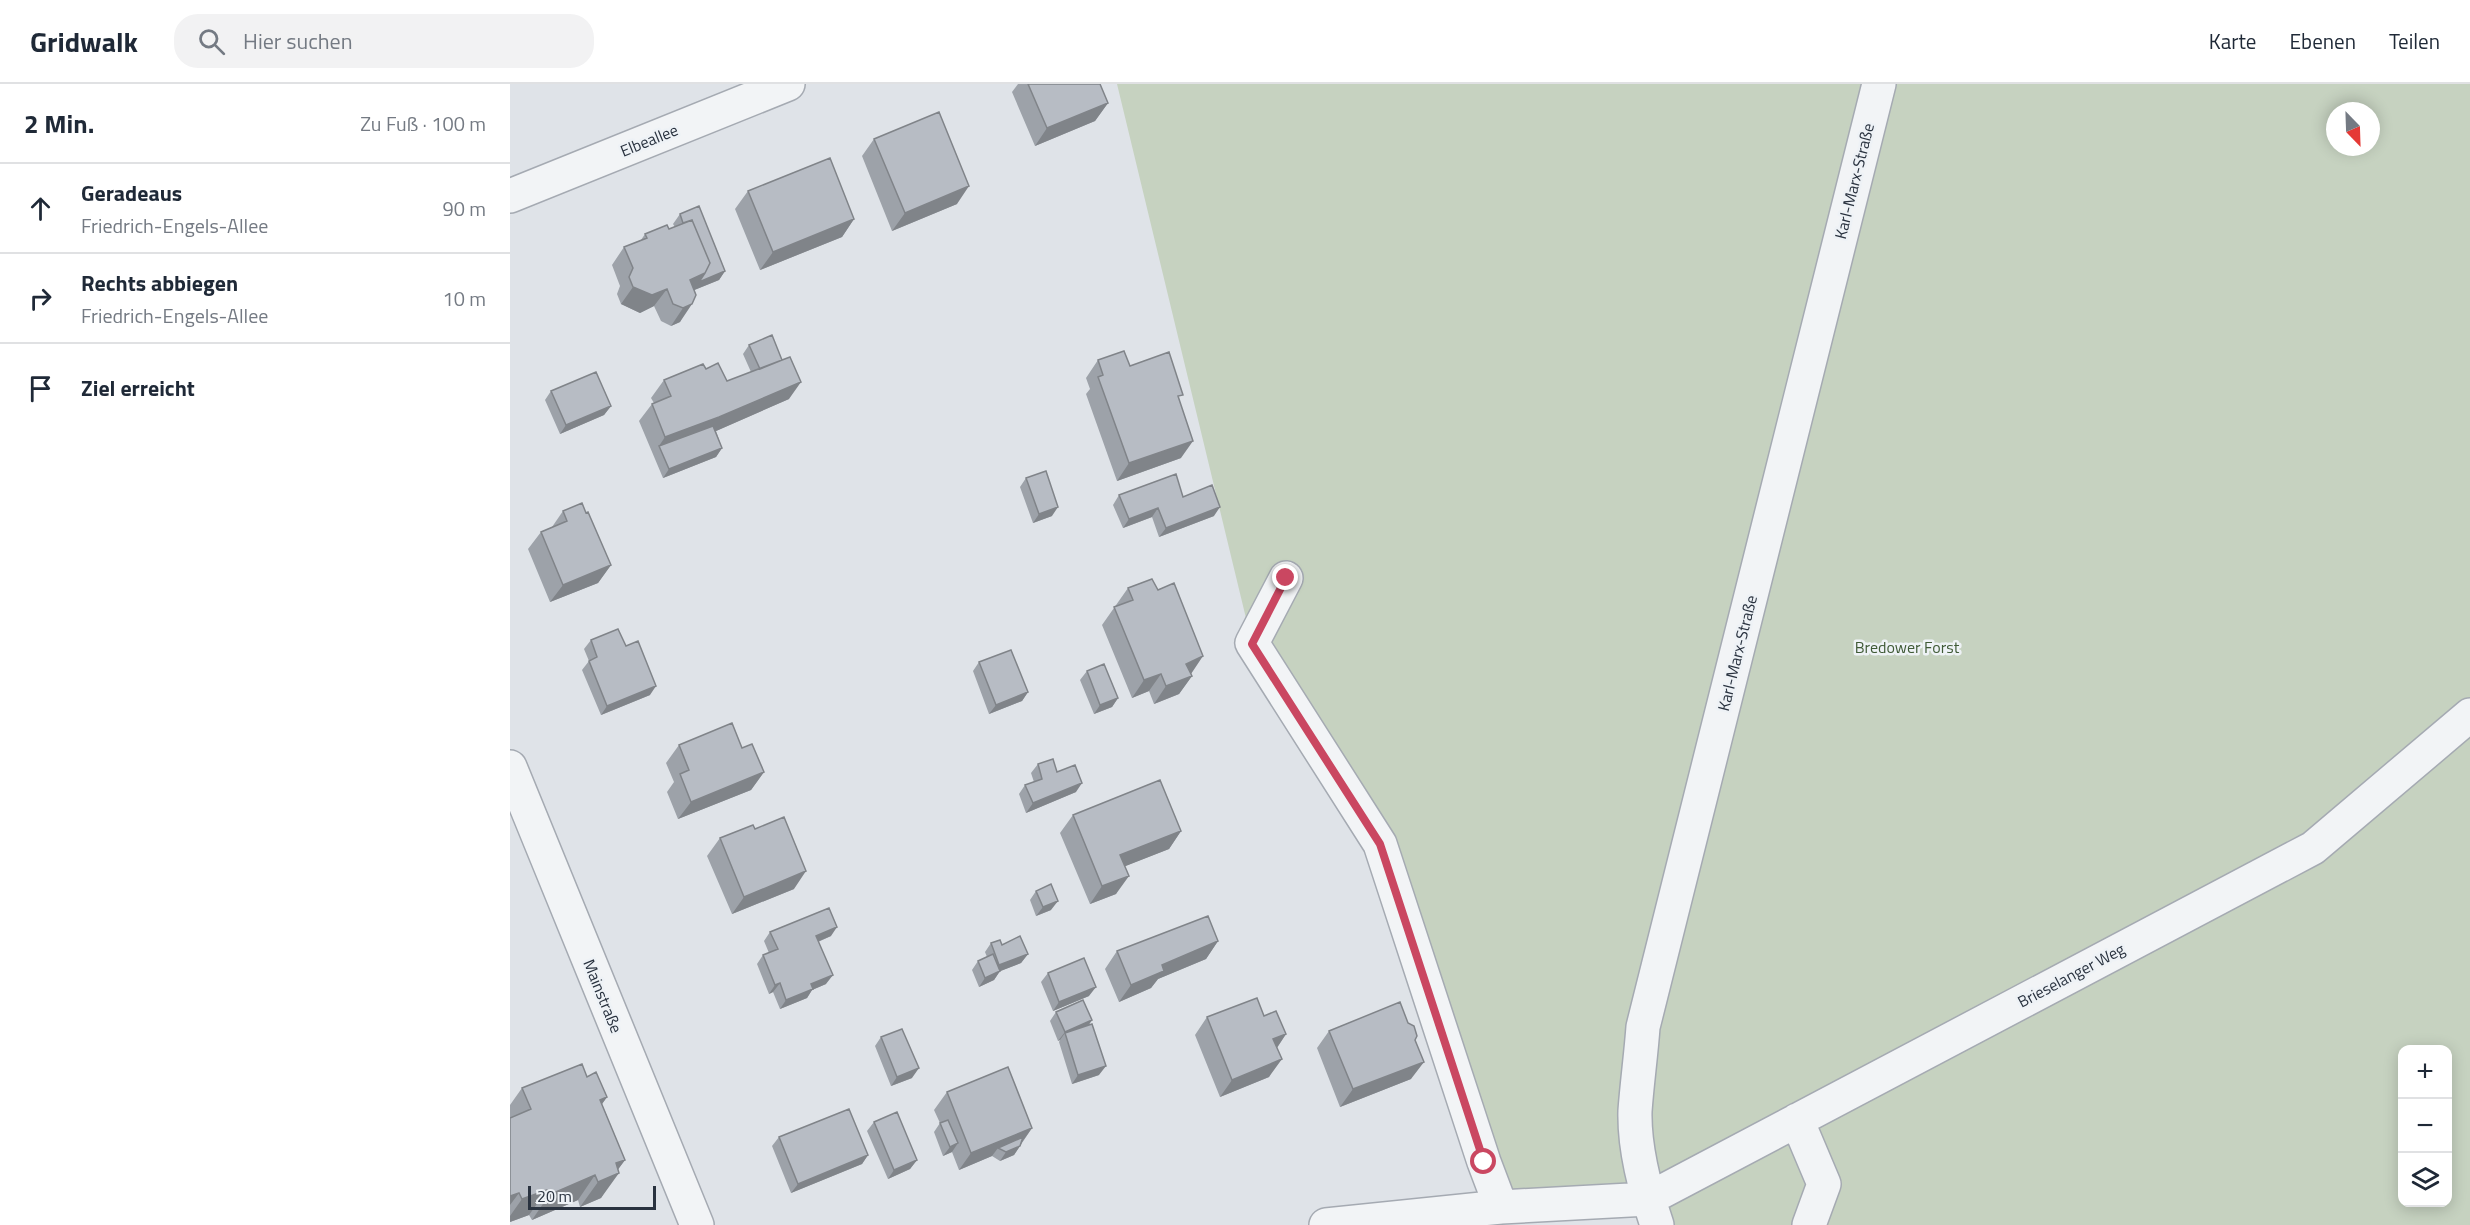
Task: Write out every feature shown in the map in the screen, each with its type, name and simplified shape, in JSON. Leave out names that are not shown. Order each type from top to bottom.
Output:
[{"type":"street","name":"Elbeallee","points":[[510,196],[788,84]]},
{"type":"street","name":"Karl-Marx-Straße","points":[[1652,1212],[1639,1154],[1635,1113],[1643,1027],[1879,84]]},
{"type":"street","points":[[1286,578],[1252,644],[1380,844],[1484,1162],[1501,1207]]},
{"type":"street","name":"Brieselanger Weg","points":[[1652,1212],[1797,1120],[2313,848],[2470,715]]},
{"type":"street","name":"Mainstraße","points":[[510,767],[697,1225]]},
{"type":"street","points":[[1797,1120],[1824,1184],[1809,1225]]},
{"type":"street","points":[[1326,1225],[1409,1221],[1501,1207],[1652,1212],[1678,1225]]},
{"type":"green space","name":"Bredower Forst","points":[[1117,84],[2470,84],[2470,1225],[1661,1225],[1648,1199],[1501,1207],[1380,844],[1252,643]]},
{"type":"building","points":[[1028,84],[1100,84],[1108,103],[1047,128]]},
{"type":"building","points":[[939,112],[969,186],[905,213],[874,139]]},
{"type":"building","points":[[830,158],[854,219],[773,252],[748,191]]},
{"type":"building","points":[[699,206],[725,271],[699,282],[710,263],[692,220],[683,223],[680,214]]},
{"type":"building","points":[[692,220],[710,263],[705,273],[690,280],[696,295],[692,304],[683,308],[673,304],[667,289],[652,295],[633,287],[629,277],[633,268],[624,247],[647,238],[645,234],[667,225],[669,229]]},
{"type":"building","points":[[772,335],[782,360],[760,369],[749,345]]},
{"type":"building","points":[[1124,351],[1130,366],[1169,352],[1183,395],[1178,396],[1193,441],[1129,463],[1098,377],[1103,375],[1098,360]]},
{"type":"building","points":[[790,357],[801,382],[665,437],[652,404],[671,396],[664,380],[703,364],[706,369],[718,363],[727,381]]},
{"type":"building","points":[[596,372],[611,406],[566,425],[551,391]]},
{"type":"building","points":[[713,426],[722,448],[669,469],[659,446]]},
{"type":"building","points":[[1046,471],[1058,507],[1039,514],[1026,478]]},
{"type":"building","points":[[1176,474],[1183,497],[1212,485],[1220,507],[1166,528],[1158,508],[1129,519],[1119,495]]},
{"type":"building","points":[[582,503],[611,565],[563,585],[541,532],[567,521],[563,511]]},
{"type":"building","points":[[1152,579],[1158,590],[1174,583],[1203,656],[1186,664],[1192,676],[1166,686],[1161,674],[1144,680],[1114,607],[1133,600],[1128,588]]},
{"type":"building","points":[[618,629],[626,646],[638,641],[656,686],[607,706],[589,661],[597,657],[591,640]]},
{"type":"building","points":[[1011,650],[1028,692],[996,705],[979,662]]},
{"type":"building","points":[[1104,664],[1118,698],[1100,705],[1087,671]]},
{"type":"building","points":[[732,723],[742,748],[752,744],[764,772],[691,802],[680,774],[689,770],[679,745]]},
{"type":"building","points":[[1053,759],[1057,772],[1075,765],[1082,783],[1033,803],[1025,785],[1042,779],[1038,764]]},
{"type":"building","points":[[1160,780],[1181,831],[1120,855],[1129,876],[1102,886],[1073,815]]},
{"type":"building","points":[[784,817],[806,871],[744,897],[720,838],[753,825],[755,829]]},
{"type":"building","points":[[1051,884],[1058,901],[1043,907],[1036,891]]},
{"type":"building","points":[[829,908],[837,927],[816,936],[833,975],[811,984],[813,989],[786,1000],[780,983],[775,985],[763,955],[778,949],[770,932]]},
{"type":"building","points":[[1208,916],[1218,941],[1162,965],[1164,971],[1131,985],[1117,951]]},
{"type":"building","points":[[1020,936],[1028,954],[999,965],[991,943],[1000,940],[1002,945]]},
{"type":"building","points":[[993,954],[1000,971],[985,978],[978,961]]},
{"type":"building","points":[[1084,958],[1096,987],[1059,1002],[1048,973]]},
{"type":"building","points":[[1257,998],[1264,1016],[1276,1011],[1286,1034],[1273,1039],[1282,1059],[1232,1080],[1207,1017]]},
{"type":"building","points":[[1083,1000],[1092,1020],[1065,1032],[1056,1012]]},
{"type":"building","points":[[1400,1002],[1408,1023],[1414,1026],[1417,1036],[1415,1040],[1424,1062],[1353,1089],[1329,1031]]},
{"type":"building","points":[[1092,1024],[1106,1066],[1078,1075],[1065,1033]]},
{"type":"building","points":[[902,1029],[919,1068],[897,1077],[881,1037]]},
{"type":"building","points":[[582,1064],[587,1077],[596,1072],[607,1097],[600,1100],[625,1160],[616,1163],[619,1173],[598,1182],[595,1175],[549,1195],[547,1190],[522,1199],[519,1193],[510,1196],[510,1118],[531,1109],[522,1088]]},
{"type":"building","points":[[1008,1067],[1032,1128],[971,1153],[947,1092]]},
{"type":"building","points":[[849,1109],[868,1155],[798,1184],[779,1137]]},
{"type":"building","points":[[897,1112],[917,1160],[894,1170],[874,1122]]},
{"type":"building","points":[[948,1120],[958,1143],[950,1147],[940,1123]]},
{"type":"building","points":[[1023,1137],[1020,1146],[1006,1152],[998,1148]]},
{"type":"route","points":[[1286,578],[1252,644],[1380,844],[1484,1162]]}]
